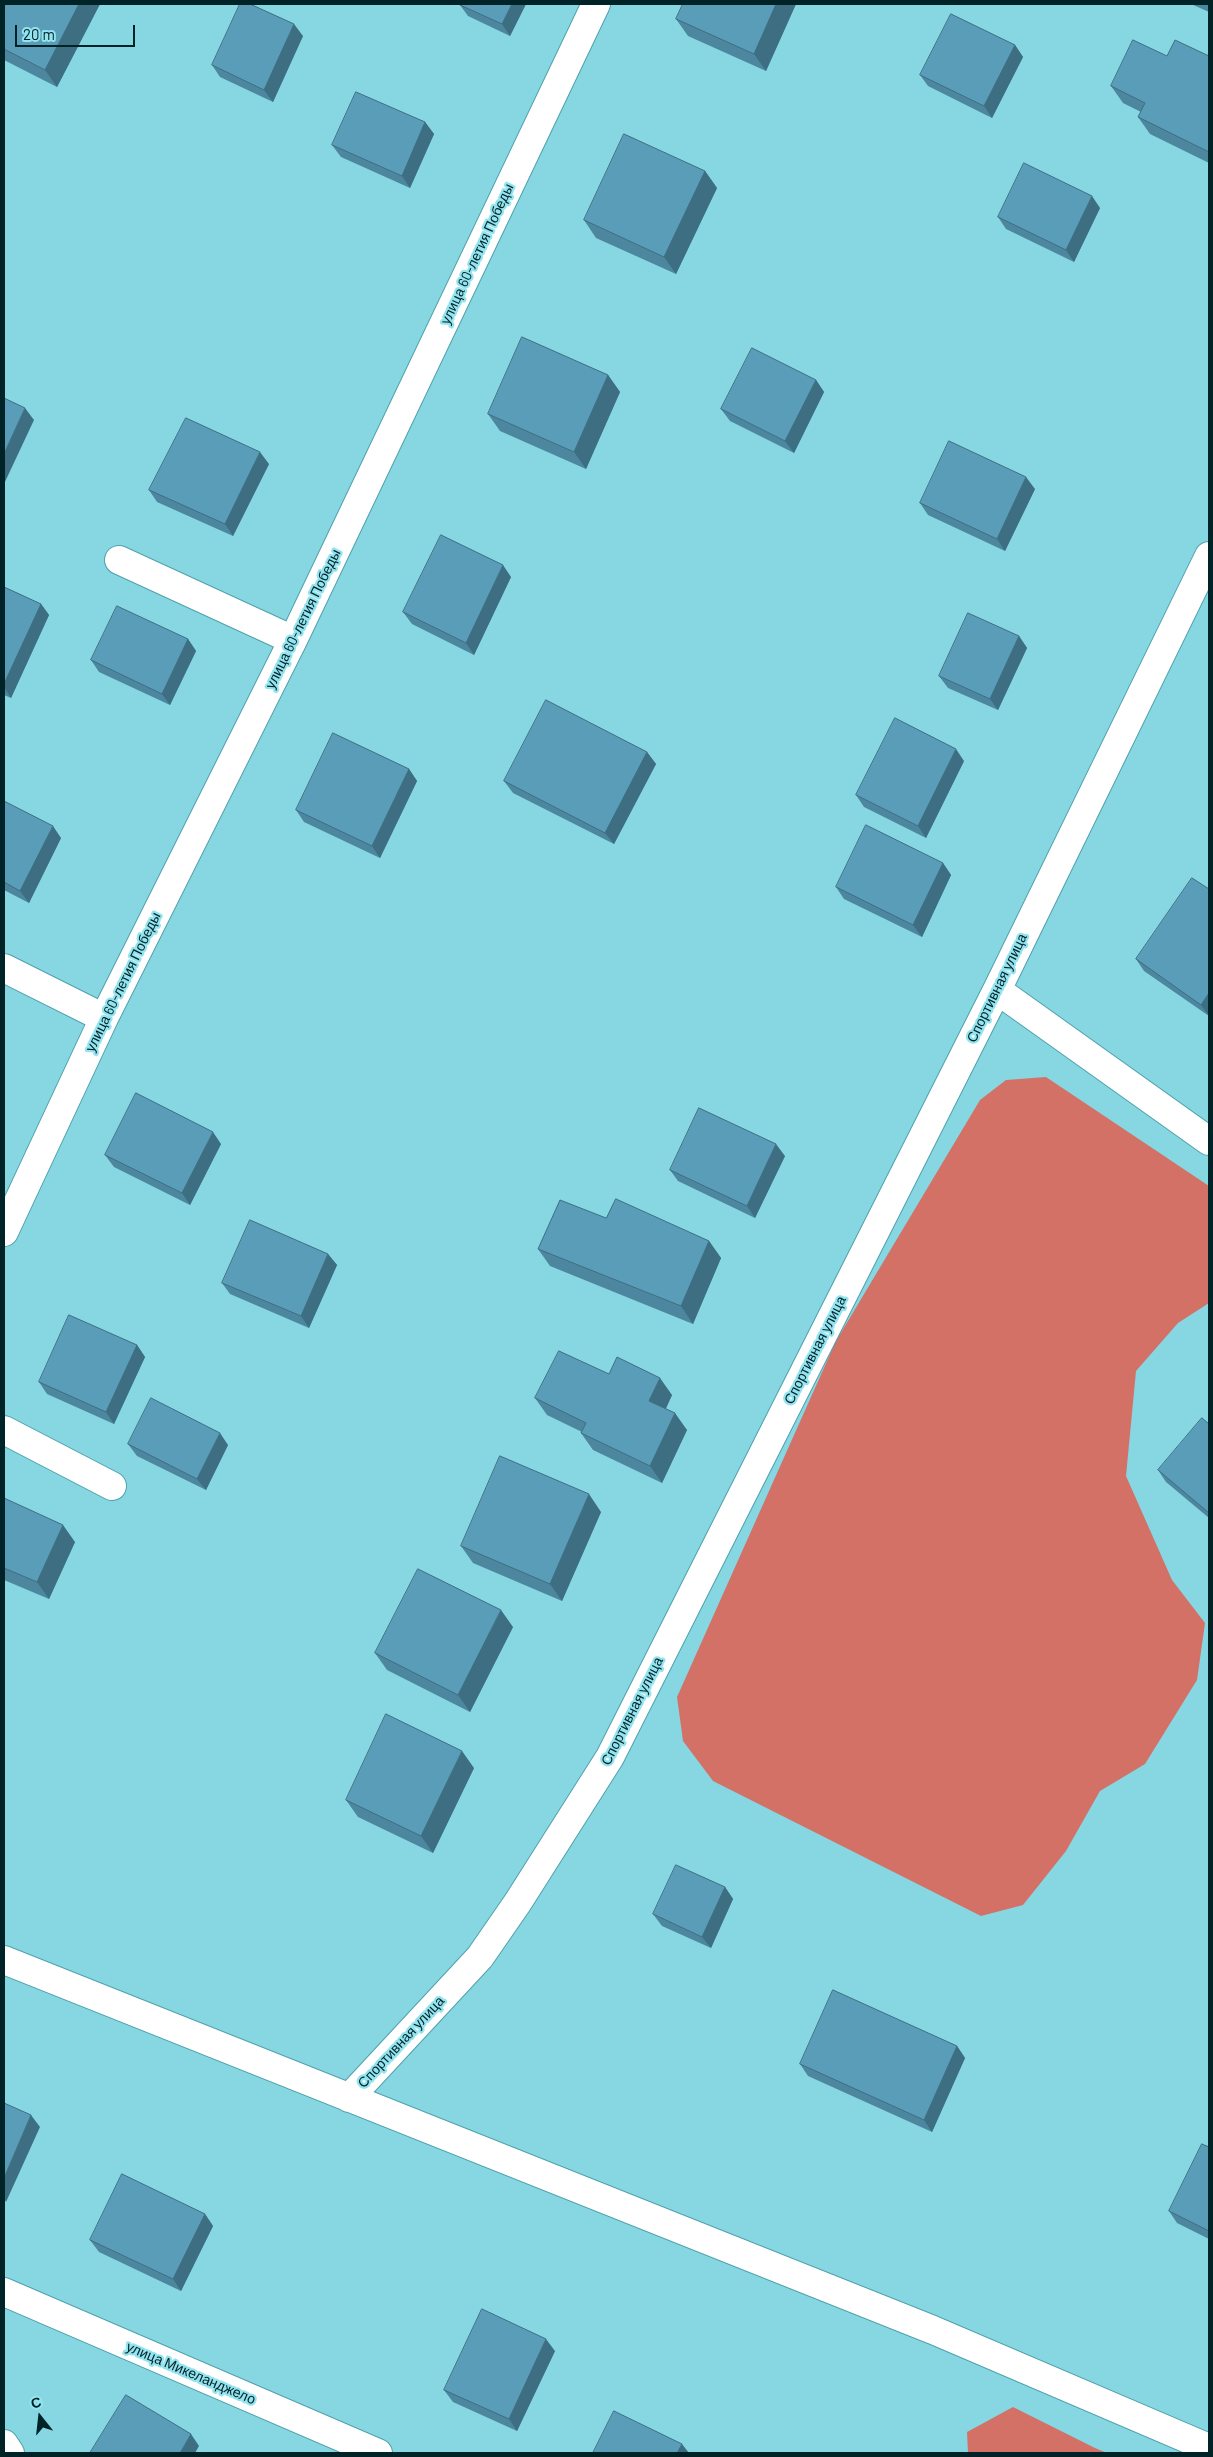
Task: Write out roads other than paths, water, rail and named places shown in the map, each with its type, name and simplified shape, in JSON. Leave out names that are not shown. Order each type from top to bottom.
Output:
[{"type":"street","name":"улица 60-летия Победы","points":[[4,1232],[104,1018],[293,640],[596,4]]},
{"type":"street","points":[[119,560],[293,640]]},
{"type":"street","name":"Спортивная улица","points":[[349,2098],[480,1957],[518,1902],[610,1757],[1207,570]]},
{"type":"street","points":[[4,968],[104,1018]]},
{"type":"street","points":[[997,990],[1209,1141]]},
{"type":"street","points":[[4,1430],[112,1486]]},
{"type":"street","points":[[4,1960],[933,2330],[1209,2448]]},
{"type":"street","name":"улица Микеланджело","points":[[4,2292],[378,2453]]},
{"type":"street","points":[[4,2444],[10,2453]]}]
